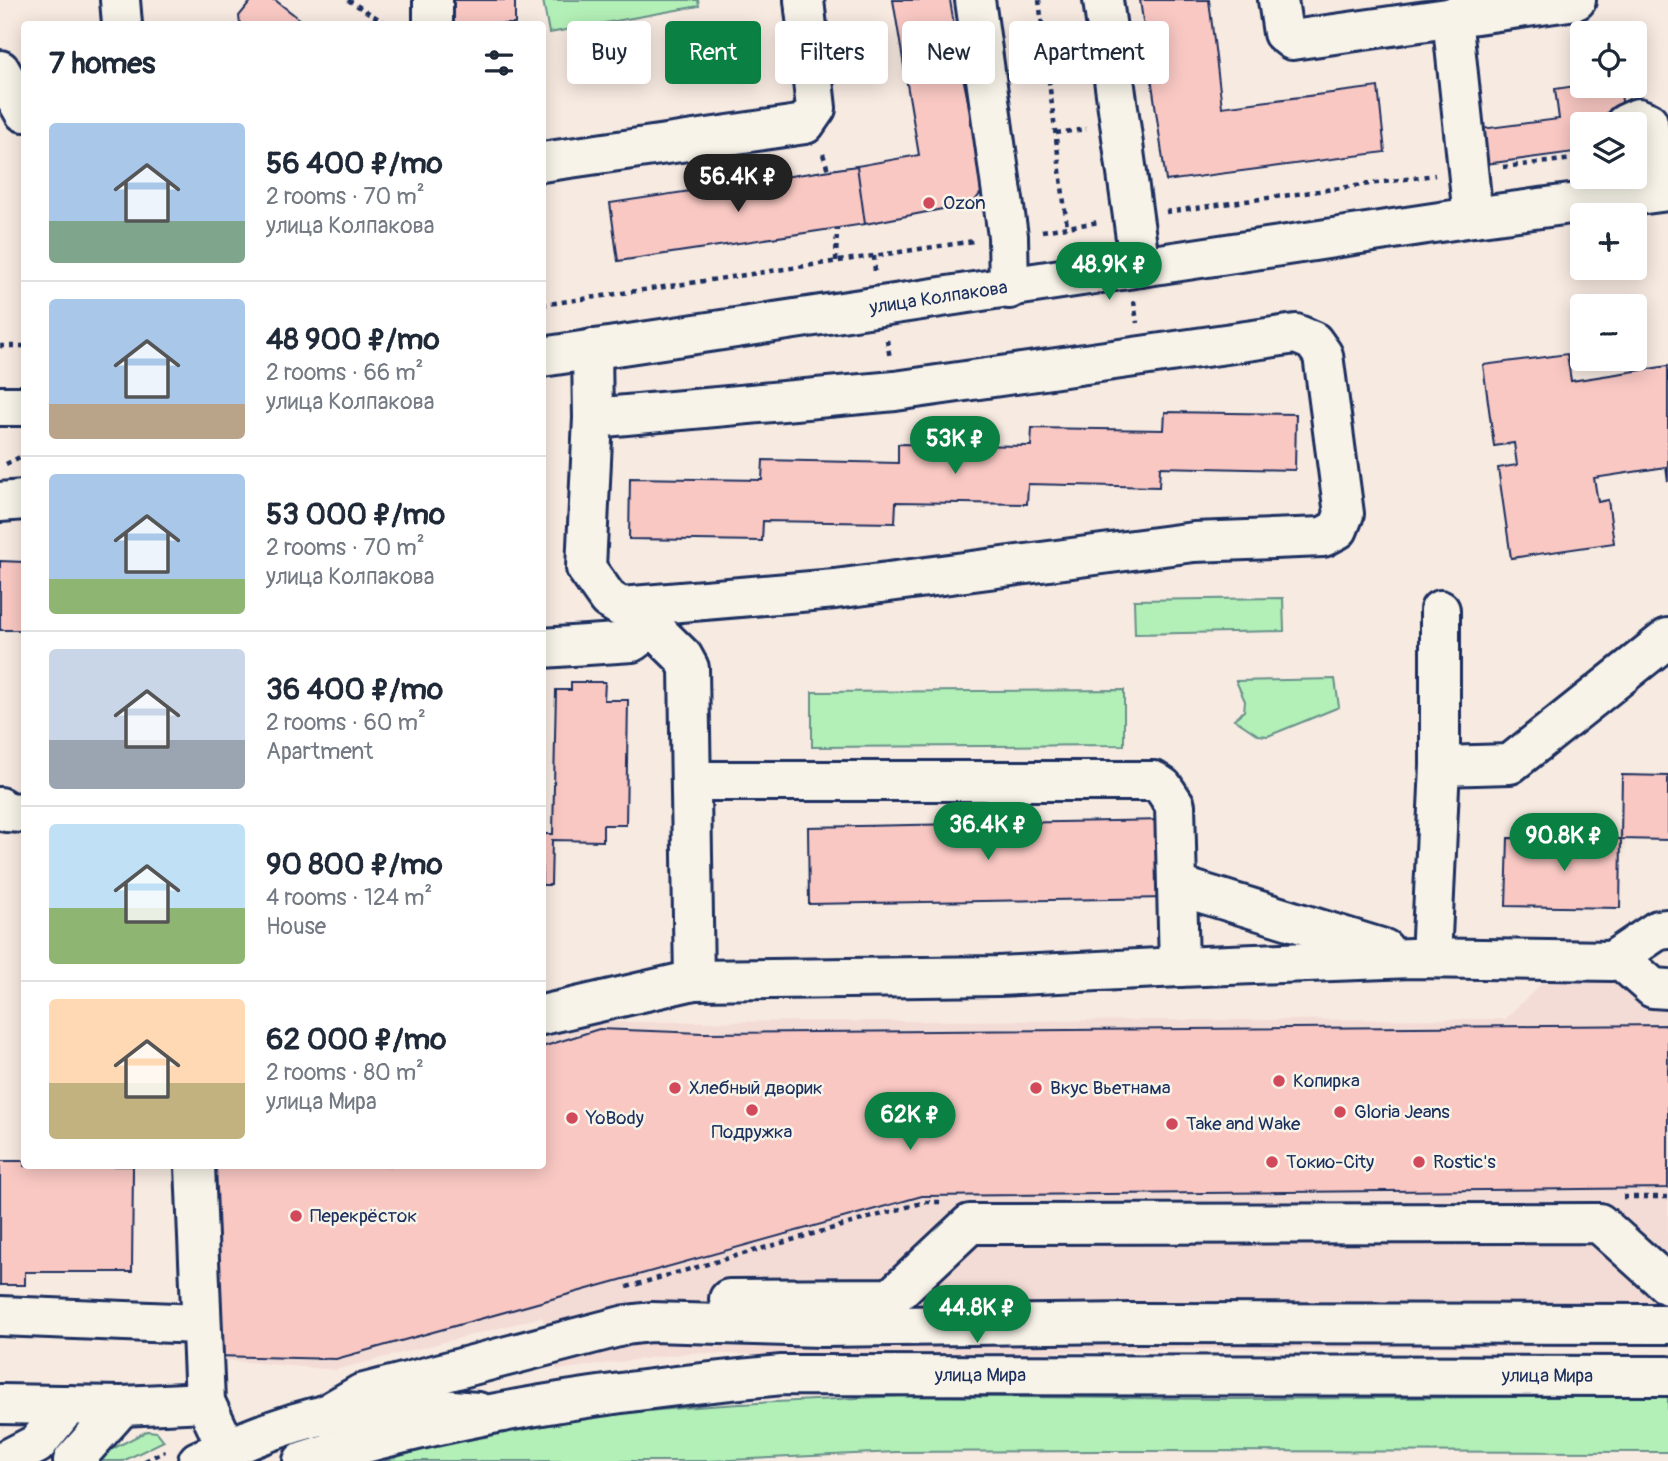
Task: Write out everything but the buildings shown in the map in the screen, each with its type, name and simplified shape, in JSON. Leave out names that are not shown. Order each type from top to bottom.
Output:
[{"type":"main road","points":[[120,0],[122,21]]},
{"type":"main road","points":[[433,0],[433,21]]},
{"type":"main road","points":[[546,161],[805,124],[816,108],[804,0]]},
{"type":"main road","points":[[975,0],[1007,236],[1009,289]]},
{"type":"main road","points":[[1103,0],[1135,216],[1136,280]]},
{"type":"main road","points":[[1278,0],[1283,33],[1292,40],[1576,0]]},
{"type":"main road","points":[[1452,17],[1473,217]]},
{"type":"main road","points":[[0,70],[21,107]]},
{"type":"main road","points":[[1647,122],[1662,192]]},
{"type":"main road","name":"улица Колпакова","points":[[546,356],[1009,289],[1136,280],[1473,217],[1662,192]]},
{"type":"main road","points":[[593,418],[895,391],[1296,334],[1313,341],[1323,355],[1344,514],[1343,522],[1331,534],[1194,542],[642,617]]},
{"type":"main road","points":[[592,349],[593,418],[586,568],[608,599],[642,617],[683,657],[689,668],[694,980]]},
{"type":"main road","points":[[0,406],[21,406]]},
{"type":"main road","points":[[0,502],[21,500]]},
{"type":"main road","points":[[1422,958],[1440,766],[1440,610]]},
{"type":"main road","points":[[546,648],[632,642],[642,617]]},
{"type":"main road","points":[[1440,766],[1510,764],[1668,638]]},
{"type":"main road","points":[[692,781],[1154,781],[1163,787],[1175,805],[1180,967]]},
{"type":"main road","points":[[0,807],[6,812],[21,813]]},
{"type":"main road","points":[[1179,886],[1422,958]]},
{"type":"main road","points":[[546,1014],[694,980],[998,976],[1422,958],[1612,961],[1620,959],[1658,930],[1668,929]]},
{"type":"main road","points":[[1620,959],[1653,988],[1668,989]]},
{"type":"main road","points":[[195,1169],[200,1324],[205,1402],[213,1455],[293,1423],[352,1410],[395,1407],[497,1414]]},
{"type":"main road","points":[[651,1322],[726,1299],[891,1298],[970,1224],[1600,1223],[1668,1285]]},
{"type":"main road","points":[[0,1316],[200,1324]]},
{"type":"main road","points":[[323,1416],[361,1394],[527,1353],[626,1325],[651,1322],[821,1327],[1132,1323],[1668,1324]]},
{"type":"main road","name":"улица Мира","points":[[303,1461],[355,1444],[497,1414],[673,1385],[782,1375],[1668,1376]]},
{"type":"main road","points":[[0,1431],[16,1423],[33,1405],[122,1406],[205,1402]]},
{"type":"main road","points":[[4,1461],[37,1444],[33,1405]]},
{"type":"main road","points":[[73,1461],[122,1406]]},
{"type":"path","points":[[348,0],[382,21]]},
{"type":"path","points":[[1039,0],[1067,227]]},
{"type":"path","points":[[1056,133],[1088,129]]},
{"type":"path","points":[[546,304],[1135,216],[1469,170],[1570,159]]},
{"type":"path","points":[[836,261],[837,229]]},
{"type":"path","points":[[1136,280],[1138,324]]},
{"type":"path","points":[[0,346],[21,346]]},
{"type":"path","points":[[0,467],[21,457]]},
{"type":"shaded area","points":[[1668,978],[1668,1346],[1159,1349],[851,1357],[688,1353],[557,1370],[542,1317],[335,1370],[211,1359],[206,1169],[546,1169],[546,1038],[597,1022],[1505,1019],[1543,982]]},
{"type":"green space","points":[[543,0],[698,0],[699,6],[616,21],[567,21],[567,30],[549,33]]},
{"type":"green space","points":[[1283,598],[1284,631],[1135,634],[1134,600]]},
{"type":"green space","points":[[1335,679],[1339,707],[1268,736],[1258,735],[1234,719],[1244,711],[1245,701],[1236,681]]},
{"type":"green space","points":[[1124,690],[1124,745],[812,747],[812,692]]},
{"type":"green space","points":[[903,1396],[1228,1399],[1668,1396],[1668,1452],[896,1452],[709,1461],[384,1461],[446,1443],[575,1419],[707,1406]]},
{"type":"green space","points":[[147,1431],[157,1432],[164,1441],[123,1461],[89,1461]]},
{"type":"place","name":"Ozon","points":[[929,203]]},
{"type":"place","name":"Копирка","points":[[1279,1081]]},
{"type":"place","name":"Хлебный дворик","points":[[675,1088]]},
{"type":"place","name":"Вкус Вьетнама","points":[[1036,1088]]},
{"type":"place","name":"Подружка","points":[[752,1110]]},
{"type":"place","name":"Gloria Jeans","points":[[1340,1112]]},
{"type":"place","name":"YoBody","points":[[572,1118]]},
{"type":"place","name":"Take and Wake","points":[[1172,1124]]},
{"type":"place","name":"Токио-City","points":[[1272,1162]]},
{"type":"place","name":"Rostic's","points":[[1419,1162]]},
{"type":"place","name":"Перекрёсток","points":[[296,1216]]}]
